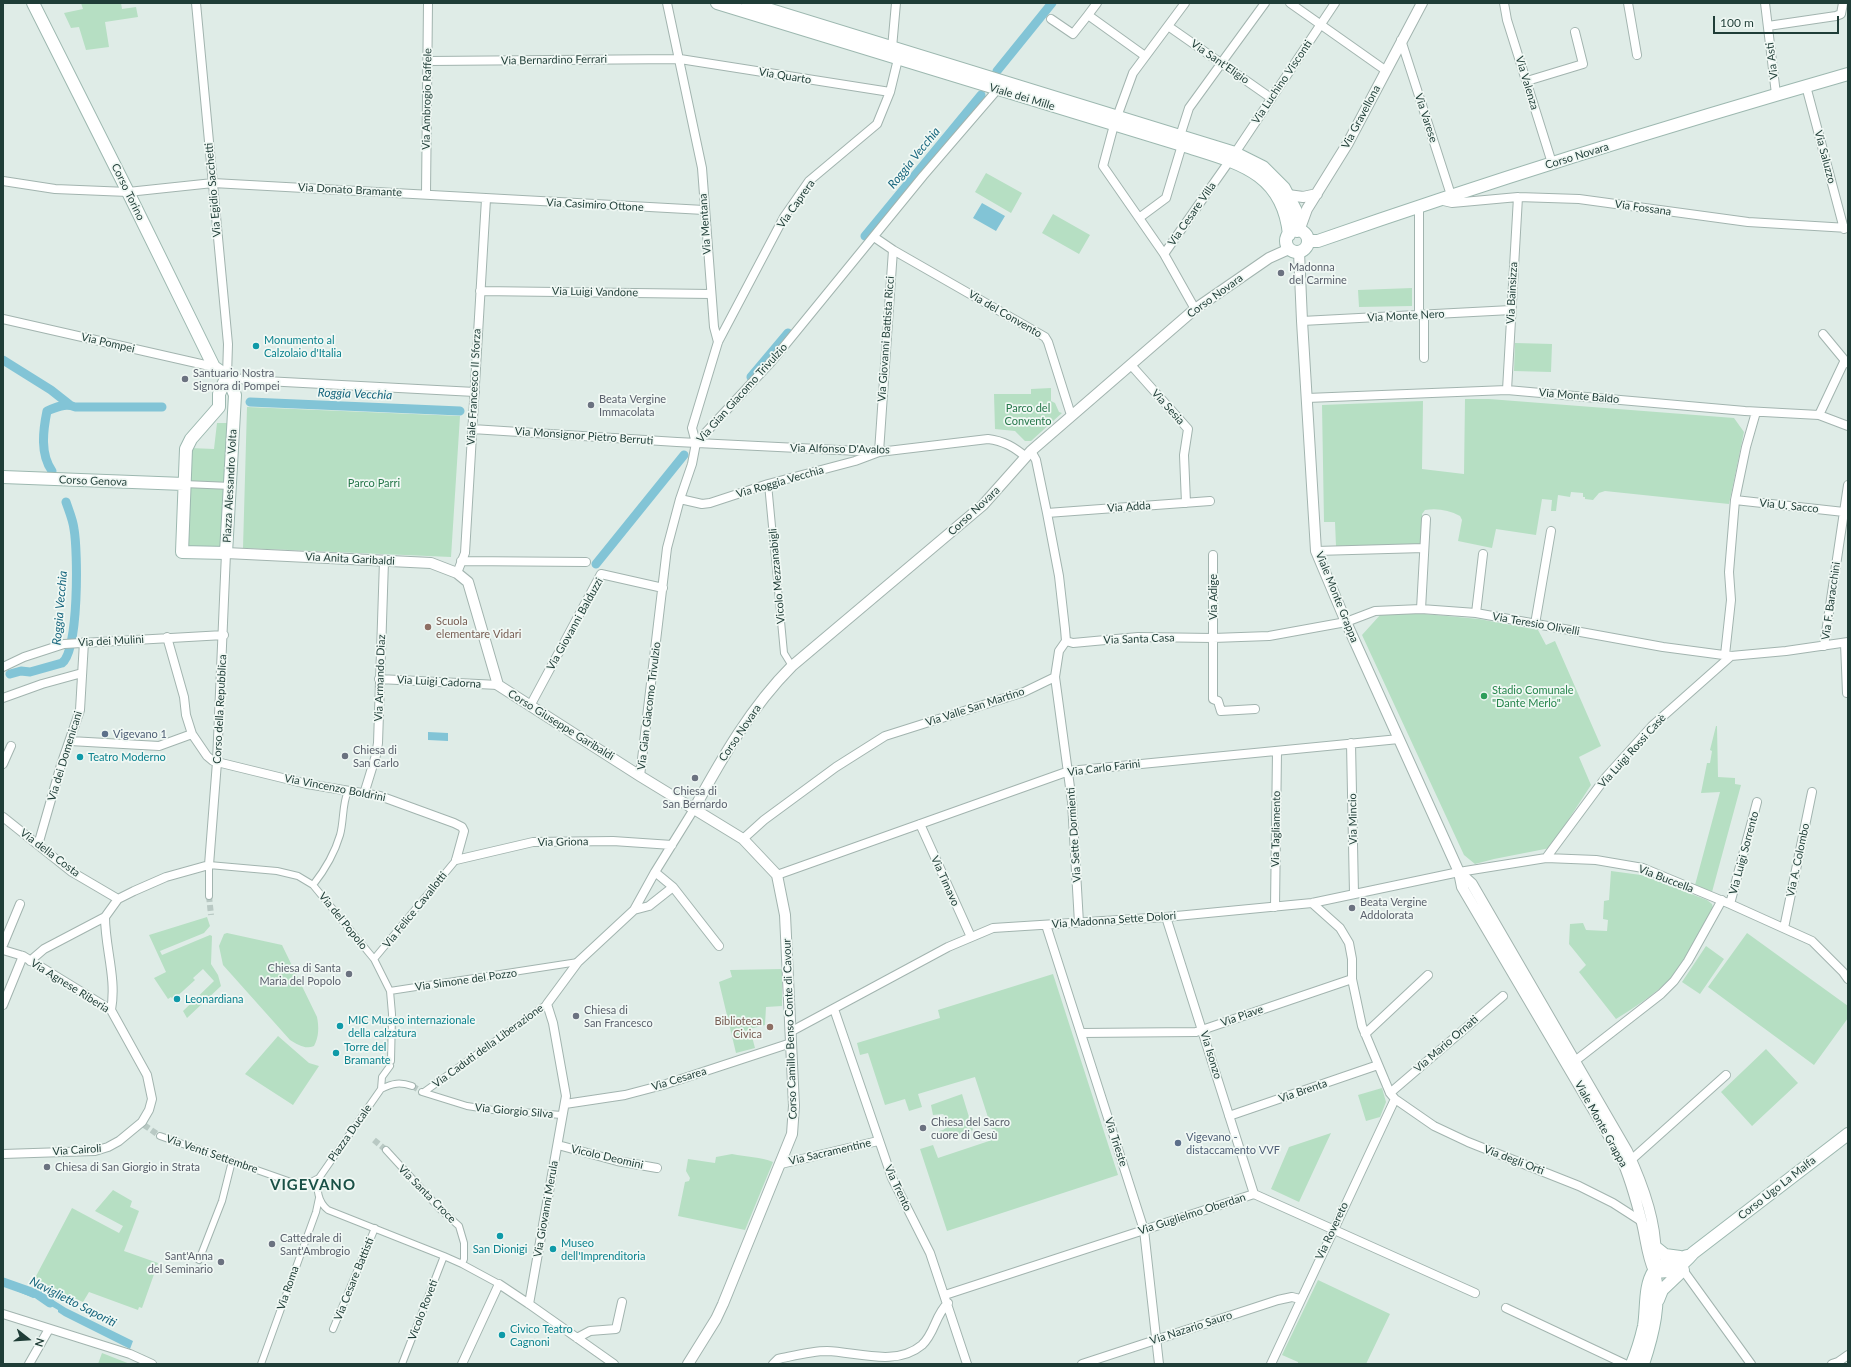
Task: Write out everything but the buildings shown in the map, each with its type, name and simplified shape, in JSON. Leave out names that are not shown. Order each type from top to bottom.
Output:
[{"type":"main road","name":"Corso Torino","points":[[33,3],[214,367],[227,376]]},
{"type":"main road","name":"Viale dei Mille","points":[[717,3],[898,59],[993,83]]},
{"type":"main road","name":"Viale dei Mille","points":[[748,3],[892,48],[993,83],[1262,167],[1276,179],[1288,195],[1296,211],[1295,232]]},
{"type":"main road","name":"Corso Novara","points":[[1308,241],[1318,241],[1451,195],[1552,163],[1776,94],[1848,74]]},
{"type":"main road","name":"Viale dei Mille","points":[[1232,157],[1256,172],[1271,187],[1295,232]]},
{"type":"main road","points":[[1295,232],[1306,236],[1308,241],[1306,248],[1294,250],[1286,242],[1295,232]]},
{"type":"main road","name":"Piazza Alessandro Volta","points":[[227,376],[235,395],[226,553],[182,552],[186,449],[191,439],[212,417],[219,407],[219,394],[227,376]]},
{"type":"main road","name":"Piazza Alessandro Volta","points":[[212,417],[226,416],[234,422]]},
{"type":"main road","name":"Corso Genova","points":[[3,477],[184,484]]},
{"type":"main road","name":"Corso Ugo La Malfa","points":[[1654,1271],[1664,1263],[1676,1261],[1706,1244],[1848,1134]]},
{"type":"main road","name":"Corso Ugo La Malfa","points":[[1657,1303],[1662,1290],[1701,1253],[1706,1244]]},
{"type":"main road","points":[[1655,1247],[1665,1255],[1688,1255]]},
{"type":"main road","points":[[1643,1364],[1648,1349],[1657,1303],[1657,1284],[1654,1271]]},
{"type":"main road","points":[[1632,1364],[1644,1326],[1648,1284],[1654,1271]]},
{"type":"street","name":"Via Egidio Sacchetti","points":[[196,3],[228,344],[227,376]]},
{"type":"street","name":"Via Ambrogio Raffele","points":[[426,194],[428,3]]},
{"type":"street","name":"Via Mentana","points":[[667,3],[702,168],[714,327],[718,342],[692,428],[696,443]]},
{"type":"street","points":[[896,3],[892,48],[898,59]]},
{"type":"street","points":[[1051,19],[1073,34],[1097,3]]},
{"type":"street","points":[[1164,254],[1103,166],[1115,121],[1133,73],[1185,3]]},
{"type":"street","points":[[1139,218],[1166,198],[1189,108],[1265,3]]},
{"type":"street","points":[[1290,3],[1385,70]]},
{"type":"street","name":"Via Luchino Visconti","points":[[1232,157],[1335,3]]},
{"type":"street","name":"Via Gravellona","points":[[1295,232],[1348,143],[1385,70],[1422,3]]},
{"type":"street","name":"Via Valenza","points":[[1504,3],[1507,20],[1552,163]]},
{"type":"street","points":[[1628,3],[1637,55]]},
{"type":"street","name":"Via Asti","points":[[1765,3],[1776,94]]},
{"type":"street","points":[[1768,26],[1836,16],[1841,14],[1843,3]]},
{"type":"street","points":[[1088,15],[1145,56]]},
{"type":"street","name":"Via Sant'Eligio","points":[[1168,26],[1220,65],[1271,98]]},
{"type":"street","points":[[1527,81],[1583,64],[1575,32]]},
{"type":"street","name":"Via Varese","points":[[1401,40],[1451,195]]},
{"type":"street","name":"Via Bernardino Ferrari","points":[[428,61],[680,59]]},
{"type":"street","name":"Via Quarto","points":[[680,59],[890,92]]},
{"type":"street","name":"Via Caprera","points":[[718,342],[784,217],[809,181],[877,124],[890,92],[898,59]]},
{"type":"street","name":"Via Gian Giacomo Trivulzio","points":[[640,776],[667,548],[680,499],[692,464],[696,443],[772,361],[874,237],[993,83]]},
{"type":"street","name":"Via Saluzzo","points":[[1806,86],[1846,229]]},
{"type":"street","name":"Via Cesare Villa","points":[[1195,309],[1164,254],[1232,157]]},
{"type":"street","name":"Via Donato Bramante","points":[[3,181],[56,189],[128,192],[213,183],[426,194],[486,199]]},
{"type":"street","points":[[1288,195],[1303,197],[1317,194]]},
{"type":"street","name":"Via Fossana","points":[[1438,200],[1452,203],[1518,197],[1579,199],[1748,222],[1846,229]]},
{"type":"street","name":"Via Bainsizza","points":[[1507,390],[1518,197]]},
{"type":"street","name":"Via Casimiro Ottone","points":[[486,199],[704,210]]},
{"type":"street","name":"Viale Francesco II Sforza","points":[[457,573],[465,552],[486,199]]},
{"type":"street","points":[[1419,206],[1424,358]]},
{"type":"street","points":[[874,237],[893,250]]},
{"type":"street","name":"Via del Convento","points":[[893,250],[1045,337],[1048,342],[1071,415]]},
{"type":"street","name":"Via Giovanni Battista Ricci","points":[[879,452],[893,250]]},
{"type":"street","name":"Corso Novara","points":[[694,809],[717,767],[760,703],[772,686],[792,666],[984,505],[1029,454],[1071,415],[1195,309],[1268,258],[1294,250]]},
{"type":"street","name":"Viale Monte Grappa","points":[[1294,250],[1302,321],[1316,551],[1398,739],[1459,872],[1462,887],[1620,1155],[1633,1184],[1648,1258],[1654,1271]]},
{"type":"street","name":"Via Luigi Vandone","points":[[480,291],[711,294]]},
{"type":"street","name":"Via Monte Nero","points":[[1302,321],[1511,310]]},
{"type":"street","name":"Via Pompei","points":[[3,319],[214,367]]},
{"type":"street","points":[[1819,415],[1846,362],[1823,334]]},
{"type":"street","name":"Via Sesia","points":[[1131,365],[1188,430],[1184,455],[1186,503]]},
{"type":"street","points":[[227,376],[246,380],[475,392]]},
{"type":"street","name":"Via Monte Baldo","points":[[1307,398],[1507,390],[1756,412],[1819,415],[1848,426]]},
{"type":"street","points":[[1728,656],[1731,600],[1729,572],[1735,500],[1746,448],[1756,412]]},
{"type":"street","name":"Via Monsignor Pietro Berruti","points":[[472,429],[696,443]]},
{"type":"street","name":"Via Alfonso D'Avalos","points":[[696,443],[879,452],[988,439],[1000,440],[1029,454]]},
{"type":"street","name":"Via Roggia Vecchia","points":[[680,499],[702,504],[710,504],[768,484],[855,461],[879,452]]},
{"type":"street","points":[[1029,454],[1036,460],[1059,576],[1066,641],[1059,651],[1054,677]]},
{"type":"street","points":[[184,484],[231,486]]},
{"type":"street","name":"Vicolo Mezzanabigli","points":[[768,484],[784,653],[792,666]]},
{"type":"street","name":"Via F. Baracchini","points":[[1824,646],[1848,485]]},
{"type":"street","name":"Via U. Sacco","points":[[1735,500],[1844,512]]},
{"type":"street","name":"Via Adda","points":[[1047,512],[1210,501]]},
{"type":"street","points":[[1421,609],[1426,519]]},
{"type":"street","points":[[1535,624],[1551,531]]},
{"type":"street","points":[[1316,551],[1424,548]]},
{"type":"street","name":"Via Anita Garibaldi","points":[[226,553],[431,563],[457,573],[468,582]]},
{"type":"street","name":"Corso della Repubblica","points":[[209,865],[217,762],[224,634],[226,553]]},
{"type":"street","points":[[1476,613],[1483,554]]},
{"type":"street","name":"Via Adige","points":[[1213,555],[1213,638]]},
{"type":"street","name":"Via Armando Diaz","points":[[364,794],[376,755],[384,561]]},
{"type":"street","points":[[461,561],[586,562]]},
{"type":"street","name":"Via Giovanni Balduzzi","points":[[530,706],[601,574],[663,588]]},
{"type":"street","name":"Corso Giuseppe Garibaldi","points":[[468,582],[498,685],[694,809]]},
{"type":"street","name":"Via Teresio Olivelli","points":[[1346,622],[1375,611],[1421,609],[1476,613],[1662,647],[1728,656],[1786,651],[1847,642]]},
{"type":"street","name":"Via Santa Casa","points":[[1066,641],[1073,643],[1138,637],[1213,638],[1269,636],[1346,622]]},
{"type":"street","name":"Via dei Mulini","points":[[3,667],[24,657],[71,643],[224,634]]},
{"type":"street","points":[[167,637],[184,697],[189,734],[207,756],[217,762]]},
{"type":"street","points":[[1213,638],[1213,699],[1218,701],[1220,711],[1255,708]]},
{"type":"street","name":"Via dei Domenicani","points":[[38,845],[61,765],[80,710],[84,642]]},
{"type":"street","points":[[1846,694],[1847,642]]},
{"type":"street","name":"Via Luigi Rossi Casè","points":[[1546,858],[1606,777],[1652,726],[1728,656]]},
{"type":"street","points":[[3,698],[42,684],[82,673]]},
{"type":"street","name":"Via Sette Dormienti","points":[[1054,677],[1069,770],[1079,923]]},
{"type":"street","name":"Via Valle San Martino","points":[[743,839],[764,820],[836,767],[885,736],[1024,692],[1054,677]]},
{"type":"street","name":"Via Luigi Cadorna","points":[[380,679],[498,685]]},
{"type":"street","points":[[70,742],[159,746],[189,734]]},
{"type":"street","name":"Via Carlo Farini","points":[[777,875],[1069,770],[1398,739]]},
{"type":"street","name":"Via Mincio","points":[[1351,743],[1354,894]]},
{"type":"street","points":[[3,764],[11,746]]},
{"type":"street","name":"Via Tagliamento","points":[[1275,907],[1277,750]]},
{"type":"street","name":"Via Vincenzo Boldrini","points":[[217,762],[307,784],[380,796],[462,827],[464,831],[456,860]]},
{"type":"street","points":[[313,885],[320,877],[340,835],[345,798],[348,791]]},
{"type":"street","name":"Via A. Colombo","points":[[1784,928],[1812,792]]},
{"type":"street","name":"Via Luigi Sorrento","points":[[1730,904],[1757,802]]},
{"type":"street","points":[[549,1001],[578,962],[634,910],[655,872],[694,809],[743,839],[777,875]]},
{"type":"street","name":"Via della Costa","points":[[3,817],[72,872],[118,899]]},
{"type":"street","name":"Via Timavo","points":[[920,824],[971,937]]},
{"type":"street","name":"Via Griona","points":[[456,860],[533,842],[613,841],[672,845]]},
{"type":"street","name":"Via Buccella","points":[[1459,872],[1546,858],[1596,860],[1643,868],[1722,900],[1812,941],[1848,979]]},
{"type":"street","name":"Via Felice Cavallotti","points":[[374,959],[456,860]]},
{"type":"street","points":[[3,1005],[26,959],[105,917],[118,899],[166,877],[209,865],[209,896]]},
{"type":"street","name":"Via del Popolo","points":[[209,865],[277,871],[298,876],[313,885],[374,959],[390,991],[392,1014],[390,1064]]},
{"type":"street","points":[[655,872],[673,887],[719,946]]},
{"type":"street","name":"Viale Monte Grappa","points":[[1459,872],[1472,884],[1575,1061],[1641,1180],[1650,1217],[1657,1257],[1654,1271]]},
{"type":"street","name":"Via Madonna Sette Dolori","points":[[790,1032],[948,947],[993,928],[1166,917],[1312,904],[1459,872]]},
{"type":"street","name":"Corso Camillo Benso Conte di Cavour","points":[[688,1364],[716,1319],[723,1304],[781,1164],[794,1125],[785,915],[777,875]]},
{"type":"street","points":[[634,910],[649,906],[673,887]]},
{"type":"street","points":[[1575,1061],[1661,994],[1674,981],[1688,961],[1722,900]]},
{"type":"street","points":[[3,945],[20,904]]},
{"type":"street","points":[[1312,904],[1340,928],[1349,943],[1352,959],[1352,979],[1362,1026],[1392,1096]]},
{"type":"street","points":[[105,917],[105,937],[111,972],[113,999],[111,1010]]},
{"type":"street","name":"Via Isonzo","points":[[1166,917],[1254,1194]]},
{"type":"street","name":"Via Trieste","points":[[1046,925],[1144,1230],[1158,1364]]},
{"type":"street","name":"Via Agnese Riberia","points":[[3,950],[26,959],[111,1010],[147,1075],[152,1099],[143,1124]]},
{"type":"street","name":"Via Simone del Pozzo","points":[[390,991],[542,969],[578,962]]},
{"type":"street","points":[[1365,1034],[1428,975]]},
{"type":"street","name":"Via Piave","points":[[1080,1033],[1196,1032],[1352,979]]},
{"type":"street","name":"Via Mario Ornati","points":[[1392,1096],[1503,996]]},
{"type":"street","name":"Via Caduti della Liberazione","points":[[422,1092],[549,1001]]},
{"type":"street","name":"Via Giovanni Merula","points":[[529,1304],[566,1096],[549,1001]]},
{"type":"street","name":"Via Trento","points":[[834,1009],[878,1141],[892,1178],[930,1253],[968,1364]]},
{"type":"street","name":"Via Cesarea","points":[[565,1104],[625,1095],[663,1085],[791,1043]]},
{"type":"street","name":"Piazza Ducale","points":[[319,1178],[382,1089],[382,1078],[390,1064]]},
{"type":"street","name":"Via Brenta","points":[[1229,1116],[1378,1065]]},
{"type":"street","points":[[1631,1160],[1726,1075]]},
{"type":"street","points":[[382,1089],[399,1083],[412,1086]]},
{"type":"street","name":"Via Giorgio Silva","points":[[422,1092],[467,1106],[493,1110],[562,1115]]},
{"type":"street","name":"Via degli Orti","points":[[1392,1096],[1434,1126],[1468,1142],[1579,1186],[1613,1203],[1641,1221]]},
{"type":"street","name":"Via Rovereto","points":[[1271,1364],[1333,1230],[1392,1096]]},
{"type":"street","name":"Via Cairoli","points":[[3,1154],[95,1151],[108,1147],[119,1141],[143,1124]]},
{"type":"street","name":"Via Venti Settembre","points":[[160,1136],[298,1184],[307,1184],[319,1178]]},
{"type":"street","name":"Via Sacramentine","points":[[781,1164],[878,1141]]},
{"type":"street","name":"Vicolo Deomini","points":[[558,1145],[617,1161],[657,1168]]},
{"type":"street","name":"Via Santa Croce","points":[[386,1150],[440,1209],[459,1226],[464,1243],[464,1259],[462,1264]]},
{"type":"street","points":[[200,1260],[222,1201],[232,1161]]},
{"type":"street","points":[[319,1178],[319,1198],[325,1208],[345,1218],[375,1228],[462,1264],[499,1284],[614,1364]]},
{"type":"street","name":"Via Guglielmo Oberdan","points":[[947,1299],[1144,1230],[1254,1194],[1475,1293]]},
{"type":"street","name":"Via Roma","points":[[261,1364],[316,1212],[319,1198]]},
{"type":"street","name":"Via Cesare Battisti","points":[[333,1329],[375,1228]]},
{"type":"street","name":"Vicolo Roveti","points":[[402,1364],[444,1256]]},
{"type":"street","points":[[1683,1270],[1751,1364]]},
{"type":"street","points":[[462,1364],[499,1284]]},
{"type":"street","name":"Via Nazario Sauro","points":[[1082,1364],[1278,1300],[1292,1297],[1300,1299]]},
{"type":"street","points":[[773,1364],[778,1359],[820,1351],[859,1356],[902,1355],[922,1345],[930,1335],[947,1299]]},
{"type":"street","points":[[577,1338],[590,1331],[616,1329],[622,1302]]},
{"type":"street","points":[[1506,1308],[1625,1364]]},
{"type":"street","points":[[3,1314],[49,1330],[130,1354],[152,1364]]},
{"type":"street","points":[[29,1364],[49,1330]]},
{"type":"street","points":[[1836,1364],[1848,1355]]},
{"type":"green space","points":[[81,3],[121,3],[122,9],[136,7],[138,17],[105,22],[109,47],[86,50],[79,27],[71,28],[64,13],[83,9]]},
{"type":"green space","points":[[986,173],[1022,193],[1011,213],[975,192]]},
{"type":"green space","points":[[1053,214],[1090,235],[1079,254],[1042,233]]},
{"type":"green space","points":[[1412,288],[1412,306],[1359,307],[1358,290]]},
{"type":"green space","points":[[1515,343],[1552,344],[1551,372],[1514,371]]},
{"type":"green space","name":"Parco del Convento","points":[[1051,388],[1051,401],[1055,403],[1059,412],[1062,413],[1031,441],[1025,441],[1015,431],[995,429],[994,394],[1031,394],[1031,389]]},
{"type":"green space","points":[[1465,399],[1489,399],[1734,418],[1744,432],[1729,504],[1605,491],[1599,493],[1593,500],[1585,499],[1585,497],[1583,497],[1583,493],[1571,492],[1570,497],[1558,495],[1556,511],[1551,511],[1552,500],[1542,499],[1536,535],[1496,529],[1492,548],[1458,541],[1462,520],[1460,516],[1447,511],[1434,509],[1425,510],[1422,514],[1422,545],[1336,546],[1335,522],[1324,522],[1322,405],[1423,401],[1422,469],[1464,474]]},
{"type":"green space","name":"Parco Parri","points":[[247,407],[460,416],[451,557],[243,548]]},
{"type":"green space","points":[[217,423],[230,423],[223,549],[185,549],[190,448],[214,449]]},
{"type":"green space","name":"Stadio Comunale \"Dante Merlo\"","points":[[1381,614],[1425,614],[1479,619],[1538,630],[1546,645],[1555,641],[1601,746],[1579,757],[1591,785],[1550,848],[1475,864],[1464,855],[1362,635]]},
{"type":"green space","points":[[1716,726],[1718,777],[1735,778],[1735,784],[1741,785],[1712,892],[1695,885],[1720,792],[1701,793],[1707,763],[1710,763],[1712,751],[1710,750]]},
{"type":"green space","points":[[1611,871],[1641,875],[1707,900],[1712,904],[1713,908],[1694,947],[1674,975],[1649,997],[1616,1019],[1579,972],[1586,965],[1569,944],[1570,924],[1583,923],[1586,930],[1607,931],[1608,920],[1603,919],[1604,901],[1609,900]]},
{"type":"green space","points":[[207,917],[210,926],[204,933],[160,951],[162,955],[210,935],[212,936],[211,964],[218,975],[221,986],[187,1018],[183,1011],[214,981],[203,969],[193,978],[195,980],[173,1000],[171,997],[168,999],[154,978],[166,972],[149,935]]},
{"type":"green space","points":[[227,933],[282,945],[317,1017],[318,1032],[314,1046],[304,1047],[290,1040],[223,965],[219,946],[224,934]]},
{"type":"green space","points":[[1747,933],[1848,1006],[1848,1018],[1814,1065],[1708,987]]},
{"type":"green space","points":[[1706,946],[1724,959],[1700,994],[1682,982]]},
{"type":"green space","points":[[782,969],[782,1006],[766,1007],[765,1025],[750,1029],[755,1048],[736,1053],[719,982],[732,977],[730,970]]},
{"type":"green space","points":[[1053,974],[1118,1175],[947,1231],[920,1149],[933,1145],[938,1158],[995,1139],[975,1077],[918,1094],[922,1107],[909,1111],[905,1099],[885,1105],[868,1053],[860,1055],[857,1043],[940,1018],[938,1010]]},
{"type":"green space","points":[[278,1036],[309,1063],[319,1066],[293,1105],[245,1074]]},
{"type":"green space","points":[[1766,1049],[1798,1083],[1752,1126],[1721,1092]]},
{"type":"green space","points":[[1382,1088],[1386,1102],[1380,1117],[1366,1121],[1358,1095]]},
{"type":"green space","points":[[962,1094],[973,1130],[942,1140],[939,1131],[947,1127],[946,1117],[943,1114],[933,1115],[931,1105]]},
{"type":"green space","points":[[1331,1133],[1299,1202],[1271,1189],[1289,1147]]},
{"type":"green space","points":[[732,1154],[773,1162],[745,1230],[678,1216],[685,1182],[689,1181],[690,1178],[686,1171],[688,1159],[715,1163],[716,1157]]},
{"type":"green space","points":[[113,1190],[132,1201],[130,1207],[139,1211],[124,1251],[158,1263],[142,1308],[139,1307],[138,1310],[89,1292],[83,1302],[44,1285],[35,1278],[72,1208],[119,1233],[123,1226],[95,1211]]},
{"type":"green space","points":[[1318,1280],[1390,1314],[1366,1364],[1298,1364],[1298,1362],[1282,1355]]},
{"type":"green space","points":[[102,1353],[130,1364],[98,1364]]},
{"type":"water","points":[[982,203],[1005,216],[996,231],[973,218]]},
{"type":"water","points":[[428,732],[448,733],[448,741],[428,740]]},
{"type":"water","points":[[3,1279],[39,1291],[36,1297],[33,1298],[3,1285]]},
{"type":"water","points":[[42,1293],[66,1308],[133,1341],[130,1349],[64,1316],[58,1312],[58,1310],[39,1299]]},
{"type":"waterway","name":"Roggia Vecchia","points":[[997,71],[1052,3]]},
{"type":"waterway","name":"Roggia Vecchia","points":[[865,236],[981,95]]},
{"type":"waterway","name":"Roggia Vecchia","points":[[751,377],[788,333]]},
{"type":"waterway","points":[[3,360],[51,390],[70,405]]},
{"type":"waterway","name":"Roggia Vecchia","points":[[250,402],[460,411]]},
{"type":"waterway","name":"Roggia Vecchia","points":[[52,471],[48,464],[44,450],[44,426],[47,411],[65,405],[75,407],[162,407]]},
{"type":"waterway","name":"Roggia Vecchia","points":[[596,564],[684,455]]},
{"type":"waterway","name":"Roggia Vecchia","points":[[10,674],[21,671],[30,672],[62,663],[68,655],[72,640],[76,600],[76,558],[74,529],[66,502]]},
{"type":"waterway","name":"Naviglietto Saporiti","points":[[3,1282],[37,1294],[50,1303]]},
{"type":"tunnel","points":[[209,896],[211,915]]},
{"type":"tunnel","points":[[412,1086],[421,1091]]},
{"type":"tunnel","points":[[144,1125],[160,1136]]},
{"type":"tunnel","points":[[374,1140],[386,1150]]},
{"type":"place","name":"Madonna del Carmine","points":[[1281,273]]},
{"type":"place","name":"Monumento al Calzolaio d'Italia","points":[[256,346]]},
{"type":"place","name":"Santuario Nostra Signora di Pompei","points":[[185,379]]},
{"type":"place","name":"Beata Vergine Immacolata","points":[[591,405]]},
{"type":"place","name":"Scuola elementare Vidari","points":[[428,627]]},
{"type":"place","name":"Stadio Comunale \"Dante Merlo\"","points":[[1484,696]]},
{"type":"place","name":"Vigevano 1","points":[[105,734]]},
{"type":"place","name":"Chiesa di San Carlo","points":[[345,756]]},
{"type":"place","name":"Teatro Moderno","points":[[80,757]]},
{"type":"place","name":"Chiesa di San Bernardo","points":[[695,778]]},
{"type":"place","name":"Beata Vergine Addolorata","points":[[1352,908]]},
{"type":"place","name":"Chiesa di Santa Maria del Popolo","points":[[349,974]]},
{"type":"place","name":"Leonardiana","points":[[177,999]]},
{"type":"place","name":"Chiesa di San Francesco","points":[[576,1016]]},
{"type":"place","name":"MIC Museo internazionale della calzatura","points":[[340,1026]]},
{"type":"place","name":"Biblioteca Civica","points":[[770,1027]]},
{"type":"place","name":"Torre del Bramante","points":[[336,1053]]},
{"type":"place","name":"Chiesa del Sacro cuore di Gesù","points":[[923,1128]]},
{"type":"place","name":"Vigevano - distaccamento VVF","points":[[1178,1143]]},
{"type":"place","name":"Chiesa di San Giorgio in Strata","points":[[47,1167]]},
{"type":"place","name":"San Dionigi","points":[[500,1236]]},
{"type":"place","name":"Cattedrale di Sant'Ambrogio","points":[[272,1244]]},
{"type":"place","name":"Museo dell'Imprenditoria","points":[[553,1249]]},
{"type":"place","name":"Sant'Anna del Seminario","points":[[221,1262]]},
{"type":"place","name":"Civico Teatro Cagnoni","points":[[502,1335]]},
{"type":"district","name":"VIGEVANO","points":[[313,1185]]}]
